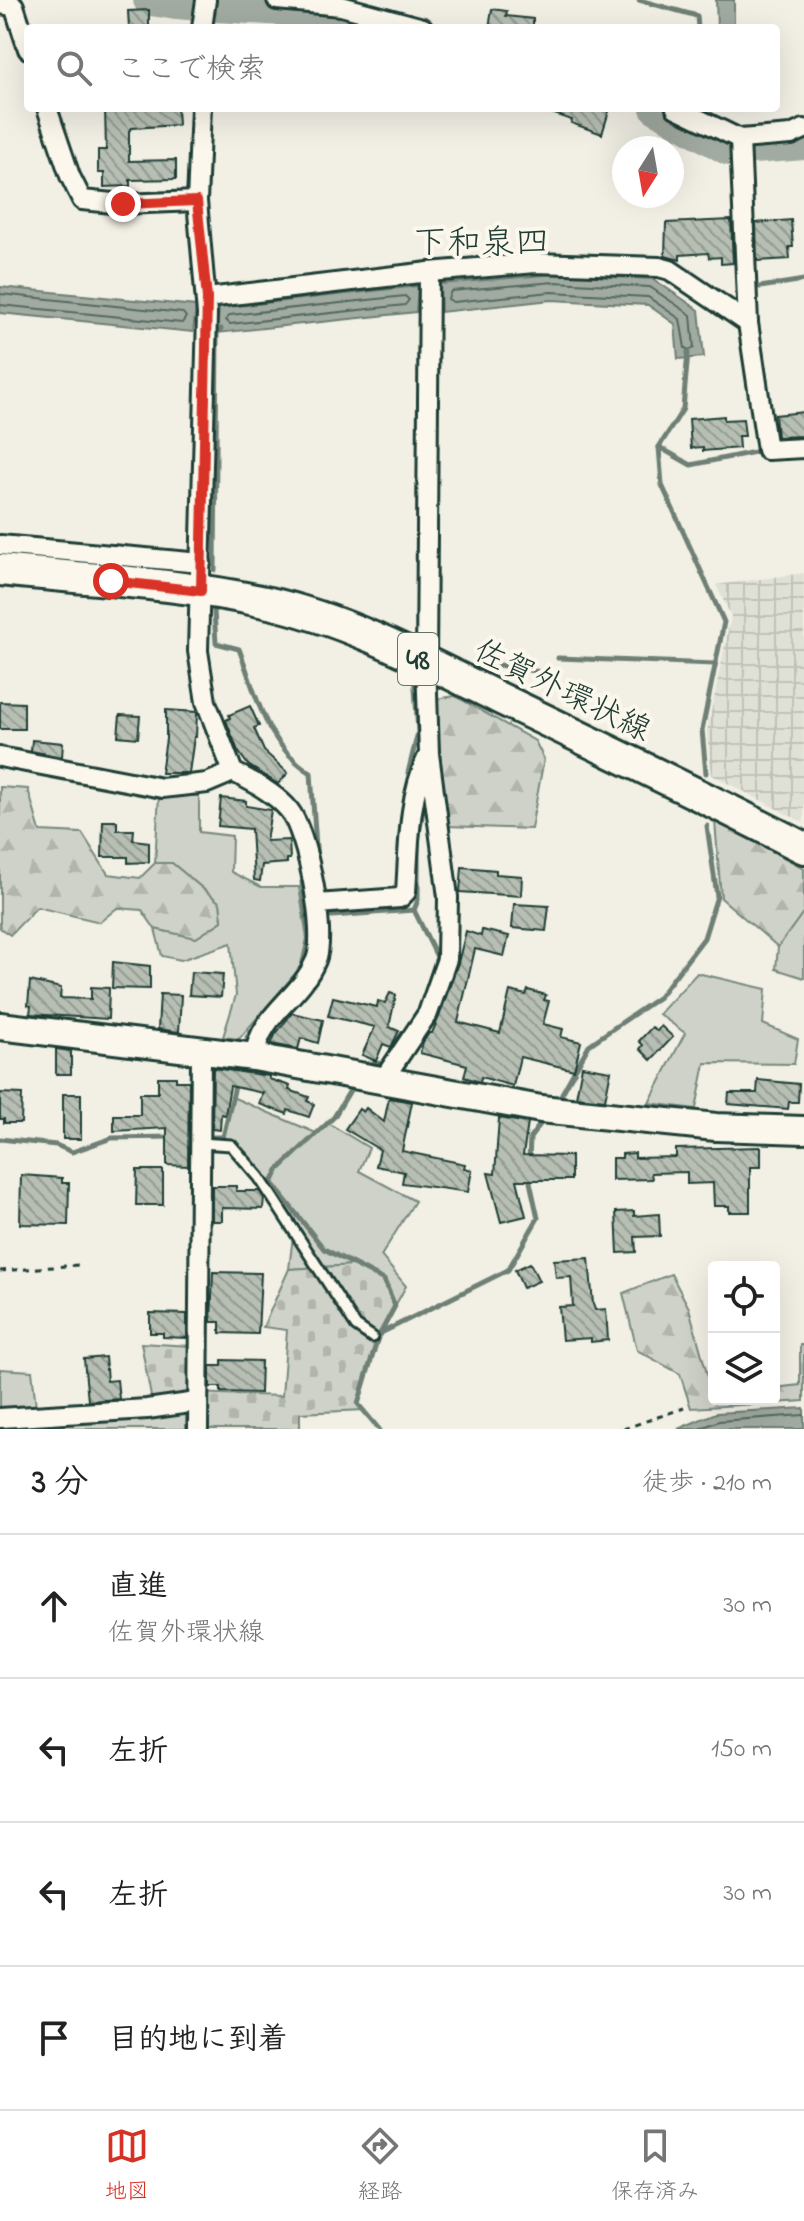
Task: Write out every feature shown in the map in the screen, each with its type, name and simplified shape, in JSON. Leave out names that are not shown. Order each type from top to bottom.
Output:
[{"type":"main road","name":"佐賀外環状線","points":[[0,570],[201,577],[265,602],[354,629],[804,848]]},
{"type":"street","points":[[277,0],[341,6],[408,24]]},
{"type":"street","points":[[0,4],[14,6],[24,37]]},
{"type":"street","points":[[48,112],[70,176],[82,200],[123,204],[197,201]]},
{"type":"street","points":[[201,112],[197,201],[207,313],[198,651],[206,702],[233,772],[251,781],[289,810],[300,831],[321,935],[318,957],[306,980],[271,1018],[257,1039],[254,1057]]},
{"type":"street","points":[[684,112],[740,139],[791,135],[804,129]]},
{"type":"street","points":[[740,139],[748,323],[767,450],[804,448]]},
{"type":"street","points":[[207,313],[429,289],[536,263],[659,267],[670,270],[748,323]]},
{"type":"street","points":[[383,1080],[428,1013],[447,959],[448,897],[429,754],[426,662],[429,289]]},
{"type":"street","points":[[0,545],[201,577]]},
{"type":"street","points":[[317,904],[400,898],[406,892],[411,822],[421,770],[429,754]]},
{"type":"street","points":[[0,757],[162,788],[207,783],[233,772]]},
{"type":"street","points":[[0,1026],[254,1057],[541,1109],[716,1127],[804,1130]]},
{"type":"street","points":[[198,1429],[201,1052]]},
{"type":"street","points":[[0,1418],[147,1409],[197,1402]]},
{"type":"lane","points":[[200,1143],[231,1145],[259,1177],[356,1326],[372,1337]]},
{"type":"path","points":[[0,1271],[79,1265]]},
{"type":"path","points":[[623,1429],[684,1408]]},
{"type":"shaded area","points":[[804,573],[804,823],[712,775],[707,731],[731,616],[716,585]]},
{"type":"green space","points":[[455,696],[535,741],[544,759],[531,829],[447,826],[435,699]]},
{"type":"green space","points":[[0,787],[28,789],[40,831],[82,833],[108,874],[140,878],[155,863],[172,863],[220,903],[222,921],[196,938],[155,929],[142,910],[117,908],[100,922],[37,907],[10,935],[0,928]]},
{"type":"green space","points":[[159,795],[199,796],[199,832],[232,836],[231,872],[261,887],[299,887],[307,939],[300,968],[239,1039],[223,1037],[236,995],[231,943],[181,960],[162,956],[155,929],[196,938],[222,921],[220,903],[172,863],[155,863]]},
{"type":"green space","points":[[715,821],[804,868],[804,911],[778,947],[721,898]]},
{"type":"green space","points":[[804,911],[804,978],[776,969],[778,947]]},
{"type":"green space","points":[[697,973],[766,989],[763,1024],[798,1039],[794,1064],[705,1063],[696,1109],[649,1103],[685,1033],[659,1014]]},
{"type":"green space","points":[[232,1097],[316,1133],[328,1123],[369,1148],[359,1171],[415,1201],[381,1256],[406,1286],[395,1306],[384,1280],[355,1265],[289,1269],[295,1219],[234,1141],[223,1137]]},
{"type":"green space","points":[[355,1265],[384,1280],[395,1306],[379,1335],[358,1403],[364,1410],[300,1413],[300,1429],[205,1429],[203,1397],[152,1402],[141,1343],[191,1346],[192,1393],[282,1396],[287,1330],[263,1327],[289,1269]]},
{"type":"green space","points":[[671,1274],[689,1308],[708,1377],[708,1405],[739,1405],[691,1408],[680,1374],[637,1350],[623,1293]]},
{"type":"green space","points":[[800,1345],[804,1345],[804,1401],[780,1402],[780,1387],[800,1385]]},
{"type":"green space","points":[[0,1369],[32,1371],[36,1407],[0,1410]]},
{"type":"green space","points":[[186,1413],[186,1429],[0,1429],[0,1426]]},
{"type":"water","points":[[716,0],[734,0],[734,24],[717,24]]},
{"type":"water","points":[[556,274],[653,279],[699,310],[704,357],[678,359],[675,324],[648,305],[551,300],[441,312],[440,284]]},
{"type":"water","points":[[418,286],[416,312],[217,333],[219,308]]},
{"type":"water","points":[[0,287],[196,306],[193,332],[0,313]]},
{"type":"water","points":[[804,1408],[804,1429],[678,1429],[716,1413]]},
{"type":"building","points":[[492,9],[507,11],[506,16],[533,19],[533,24],[490,24]]},
{"type":"building","points":[[149,10],[149,24],[129,24],[128,11]]},
{"type":"building","points":[[105,112],[177,112],[178,125],[132,128],[129,131],[129,161],[176,160],[176,179],[130,180],[130,186],[104,187],[104,173],[98,173],[98,150],[106,150]]},
{"type":"building","points":[[549,112],[609,112],[602,134],[571,123],[572,120]]},
{"type":"building","points":[[731,220],[733,263],[721,264],[721,257],[709,258],[708,253],[680,255],[680,260],[665,256],[666,223]]},
{"type":"building","points":[[791,220],[793,247],[789,247],[790,259],[757,261],[756,223]]},
{"type":"building","points":[[804,412],[804,436],[777,437],[775,415]]},
{"type":"building","points":[[724,416],[724,420],[743,419],[745,436],[738,436],[739,448],[703,451],[703,447],[691,448],[689,419]]},
{"type":"building","points":[[0,702],[24,703],[24,729],[0,729]]},
{"type":"building","points":[[250,706],[259,726],[254,728],[264,751],[288,773],[278,784],[248,765],[238,751],[226,720],[230,718],[229,715]]},
{"type":"building","points":[[166,710],[197,712],[189,773],[161,773]]},
{"type":"building","points":[[120,715],[140,716],[138,738],[118,736]]},
{"type":"building","points":[[32,740],[63,743],[62,757],[31,751]]},
{"type":"building","points":[[221,798],[246,801],[246,806],[271,810],[266,841],[289,840],[290,859],[287,863],[262,865],[260,881],[254,880],[251,829],[218,826]]},
{"type":"building","points":[[103,821],[117,821],[117,830],[134,830],[133,840],[149,842],[149,862],[128,863],[128,857],[102,857]]},
{"type":"building","points":[[462,867],[522,876],[521,896],[460,892]]},
{"type":"building","points":[[514,904],[549,906],[546,931],[512,928]]},
{"type":"building","points":[[482,930],[509,936],[504,956],[475,949],[458,1022],[500,1033],[510,991],[526,995],[528,990],[546,995],[544,1000],[549,1001],[543,1024],[563,1029],[561,1037],[581,1042],[574,1070],[520,1057],[513,1086],[481,1077],[480,1082],[464,1077],[467,1065],[420,1053],[423,1042],[432,1033],[439,1017],[466,931],[481,936]]},
{"type":"building","points":[[113,962],[150,966],[150,989],[112,988]]},
{"type":"building","points":[[191,972],[223,974],[221,997],[189,995]]},
{"type":"building","points":[[30,981],[61,988],[60,998],[91,999],[91,987],[109,988],[108,1019],[30,1014]]},
{"type":"building","points":[[390,993],[396,995],[389,1027],[399,1031],[391,1047],[383,1044],[376,1061],[362,1055],[375,1027],[328,1016],[333,997],[377,1007],[378,1001],[385,1003]]},
{"type":"building","points":[[160,994],[181,995],[179,1032],[158,1029]]},
{"type":"building","points":[[292,1013],[323,1020],[318,1043],[301,1038],[298,1049],[271,1044]]},
{"type":"building","points":[[661,1026],[673,1037],[651,1060],[640,1049],[643,1045],[639,1041],[652,1027],[657,1031]]},
{"type":"building","points":[[56,1049],[71,1051],[71,1074],[56,1074]]},
{"type":"building","points":[[582,1066],[611,1071],[605,1100],[576,1097]]},
{"type":"building","points":[[213,1068],[269,1076],[269,1079],[290,1086],[289,1090],[309,1097],[307,1101],[314,1104],[309,1117],[288,1110],[287,1114],[259,1104],[263,1093],[230,1086],[225,1115],[221,1114],[220,1130],[212,1129]]},
{"type":"building","points":[[158,1077],[189,1081],[188,1166],[167,1165],[167,1128],[114,1131],[114,1115],[140,1115],[140,1093],[158,1093]]},
{"type":"building","points":[[758,1080],[799,1084],[798,1102],[789,1102],[788,1109],[728,1104],[729,1093],[757,1093]]},
{"type":"building","points":[[0,1093],[22,1094],[21,1123],[4,1123],[4,1119],[0,1119]]},
{"type":"building","points":[[63,1094],[81,1094],[81,1139],[63,1139]]},
{"type":"building","points":[[389,1098],[412,1102],[402,1151],[465,1164],[464,1168],[472,1170],[468,1192],[402,1183],[404,1172],[376,1166],[380,1150],[345,1129],[359,1109],[363,1112],[366,1108],[384,1122]]},
{"type":"building","points":[[499,1118],[528,1123],[523,1155],[571,1156],[571,1180],[517,1180],[526,1216],[501,1222],[488,1173],[495,1174]]},
{"type":"building","points":[[761,1147],[761,1167],[750,1167],[750,1212],[729,1212],[729,1206],[714,1206],[713,1183],[687,1184],[687,1172],[651,1173],[652,1179],[612,1180],[612,1158],[622,1158],[622,1154],[635,1153],[635,1158],[676,1157],[676,1149]]},
{"type":"building","points":[[137,1170],[163,1170],[163,1205],[136,1205]]},
{"type":"building","points":[[21,1175],[62,1178],[62,1183],[69,1183],[68,1225],[20,1224]]},
{"type":"building","points":[[212,1186],[236,1186],[236,1191],[259,1191],[264,1198],[263,1209],[222,1208],[222,1221],[212,1221]]},
{"type":"building","points":[[634,1211],[634,1216],[659,1214],[660,1236],[635,1237],[636,1252],[618,1253],[616,1212]]},
{"type":"building","points":[[589,1258],[593,1304],[595,1310],[606,1309],[608,1340],[562,1340],[559,1307],[573,1306],[571,1277],[556,1278],[554,1260]]},
{"type":"building","points":[[530,1263],[539,1281],[523,1288],[515,1270]]},
{"type":"building","points":[[213,1272],[261,1273],[258,1334],[220,1333],[220,1322],[211,1322]]},
{"type":"building","points":[[150,1313],[187,1314],[187,1338],[150,1333]]},
{"type":"building","points":[[105,1357],[107,1381],[117,1380],[119,1399],[88,1401],[84,1359]]},
{"type":"building","points":[[222,1360],[261,1361],[260,1393],[221,1392],[221,1387],[210,1387],[210,1366],[222,1366]]},
{"type":"waterway","points":[[149,0],[328,14],[386,24]]},
{"type":"waterway","points":[[639,0],[697,16],[698,24]]},
{"type":"waterway","points":[[663,112],[729,150],[804,144]]},
{"type":"waterway","points":[[760,287],[804,280]]},
{"type":"waterway","points":[[215,570],[217,333],[221,329]]},
{"type":"waterway","points":[[688,352],[683,409],[659,447],[662,485],[724,622],[702,730],[706,773]]},
{"type":"waterway","points":[[659,447],[691,465],[755,452]]},
{"type":"waterway","points":[[214,611],[216,643],[239,649],[264,718],[283,748],[311,773],[317,862]]},
{"type":"waterway","points":[[558,658],[715,664]]},
{"type":"waterway","points":[[476,661],[540,672]]},
{"type":"waterway","points":[[408,773],[418,732],[414,673]]},
{"type":"waterway","points":[[332,916],[414,910],[418,900],[418,840],[426,791]]},
{"type":"waterway","points":[[560,1097],[589,1045],[659,997],[704,938],[717,896],[707,826]]},
{"type":"waterway","points":[[302,971],[309,937],[302,882],[307,876]]},
{"type":"waterway","points":[[414,910],[437,957],[428,985]]},
{"type":"waterway","points":[[247,1037],[257,1025]]},
{"type":"waterway","points":[[365,1064],[383,1063],[395,1046]]},
{"type":"waterway","points":[[208,1137],[223,1137],[239,1069]]},
{"type":"waterway","points":[[352,1087],[334,1117],[278,1170],[272,1183],[324,1249],[384,1280],[395,1306],[380,1334]]},
{"type":"waterway","points":[[529,1160],[530,1138],[544,1119]]},
{"type":"waterway","points":[[0,1139],[56,1145],[72,1152],[112,1138],[171,1137]]},
{"type":"waterway","points":[[379,1429],[358,1404],[379,1334],[508,1270],[538,1218],[528,1173]]},
{"type":"district","name":"下和泉四","points":[[481,241]]},
{"type":"route","points":[[111,581],[201,591],[207,298],[197,201],[123,204]]}]
